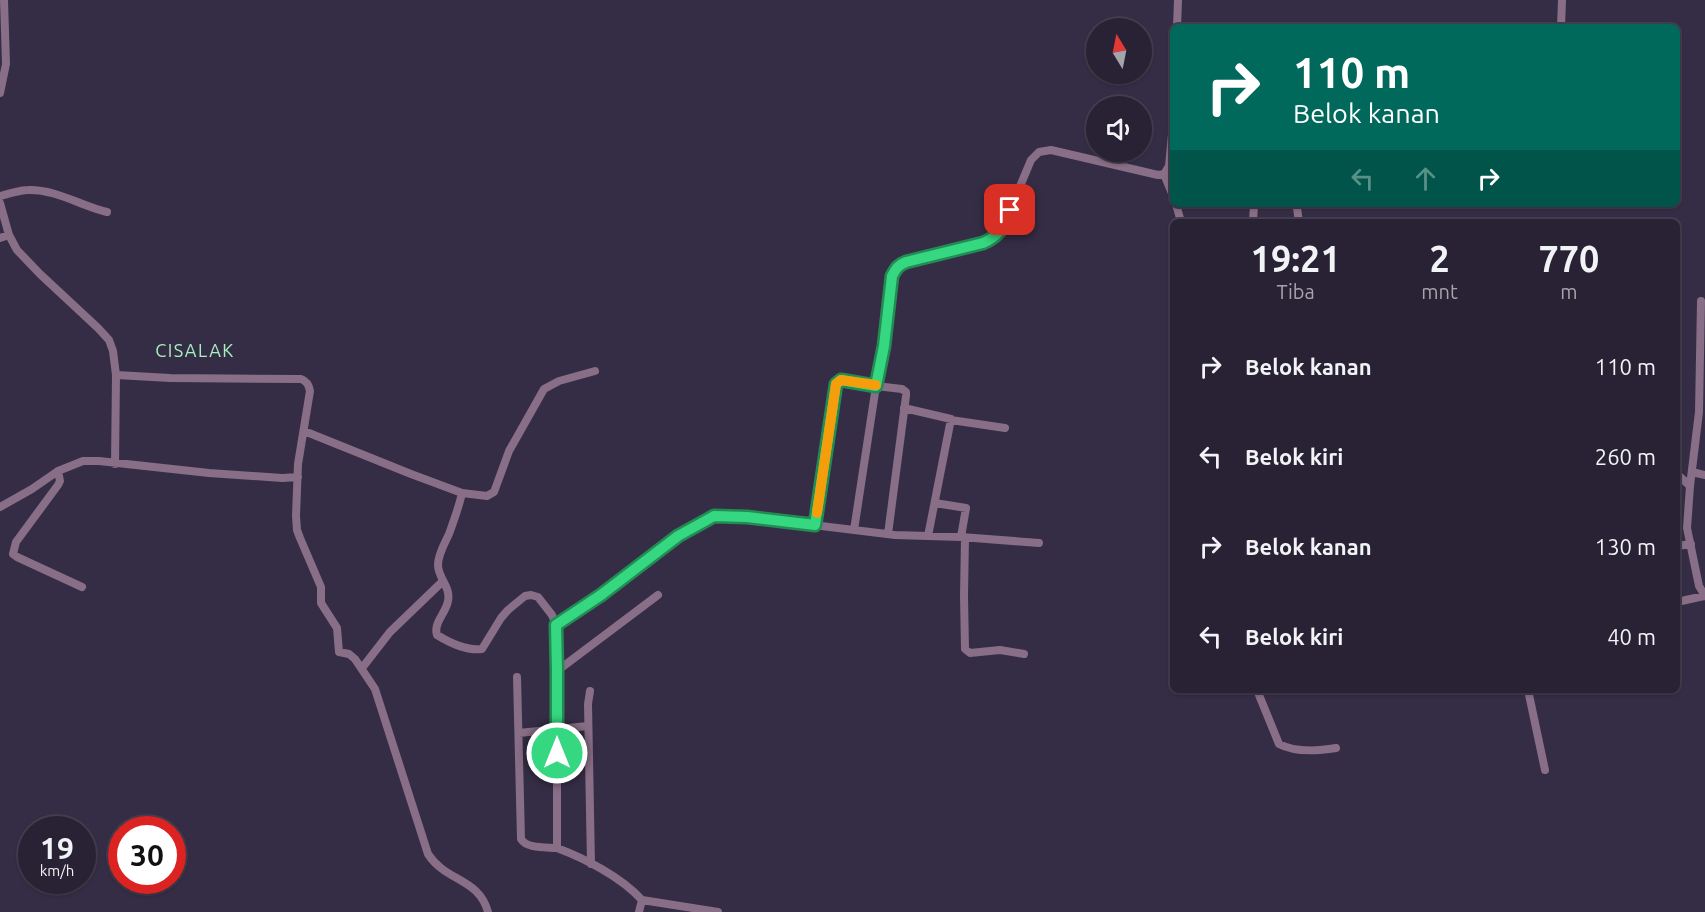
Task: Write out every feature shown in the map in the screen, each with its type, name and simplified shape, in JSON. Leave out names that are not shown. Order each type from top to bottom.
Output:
[{"type":"street","points":[[0,93],[6,64],[4,0]]},
{"type":"street","points":[[1177,24],[1178,0]]},
{"type":"street","points":[[1561,24],[1562,0]]},
{"type":"street","points":[[854,530],[884,346],[892,276],[900,264],[983,243],[999,235],[1031,160],[1035,154],[1043,150],[1158,175],[1164,174],[1169,166],[1170,156]]},
{"type":"street","points":[[1164,174],[1170,189]]},
{"type":"street","points":[[0,196],[26,190],[46,191],[107,212]]},
{"type":"street","points":[[0,203],[9,235],[17,250],[109,340],[116,375],[115,464]]},
{"type":"street","points":[[0,238],[9,235]]},
{"type":"street","points":[[1680,601],[1704,596],[1699,586],[1687,528],[1703,361],[1701,302]]},
{"type":"street","points":[[304,431],[462,493],[487,496],[494,492],[509,451],[544,389],[559,381],[595,371]]},
{"type":"street","points":[[116,375],[305,380],[310,391],[298,464],[297,530],[321,587],[321,603],[337,628],[339,652],[350,654],[375,689],[428,854],[434,863],[451,876],[474,888],[485,903],[488,912]]},
{"type":"street","points":[[815,525],[836,384],[841,380],[902,389],[906,392],[888,534]]},
{"type":"street","points":[[904,408],[949,417],[951,420],[1005,428]]},
{"type":"street","points":[[928,536],[951,420]]},
{"type":"street","points":[[0,507],[58,471],[83,461],[209,473],[298,477]]},
{"type":"street","points":[[58,471],[60,481],[58,485],[16,542],[13,554],[82,587]]},
{"type":"street","points":[[1692,472],[1705,475]]},
{"type":"street","points":[[1680,477],[1690,486]]},
{"type":"street","points":[[462,493],[438,565],[448,589],[449,599],[436,632],[437,636],[459,645],[482,649],[501,618],[525,596],[538,597],[552,615],[556,625],[557,671],[557,848]]},
{"type":"street","points":[[935,503],[966,508],[963,537],[965,649],[970,652],[1000,650],[1024,654]]},
{"type":"street","points":[[556,625],[601,595],[678,536],[714,516],[747,517],[888,534],[1039,543]]},
{"type":"street","points":[[1680,546],[1691,544]]},
{"type":"street","points":[[362,668],[390,632],[443,581]]},
{"type":"street","points":[[557,671],[658,595]]},
{"type":"street","points":[[518,677],[522,842],[526,845],[557,848],[579,857],[611,876],[642,900],[718,912]]},
{"type":"street","points":[[590,691],[588,726],[591,864]]},
{"type":"street","points":[[1258,693],[1279,744],[1317,752],[1336,748]]},
{"type":"street","points":[[1529,693],[1545,770]]},
{"type":"street","points":[[519,734],[588,726]]},
{"type":"street","points":[[639,912],[642,900]]},
{"type":"slow traffic","points":[[817,513],[836,384],[841,380],[876,385]]},
{"type":"district","name":"CISALAK","points":[[195,351]]},
{"type":"route","points":[[557,753],[556,625],[601,595],[678,536],[714,516],[747,517],[815,525],[836,384],[841,380],[876,386],[884,346],[892,276],[896,269],[900,264],[906,262],[992,239],[999,235],[1004,227],[1010,210]]}]
